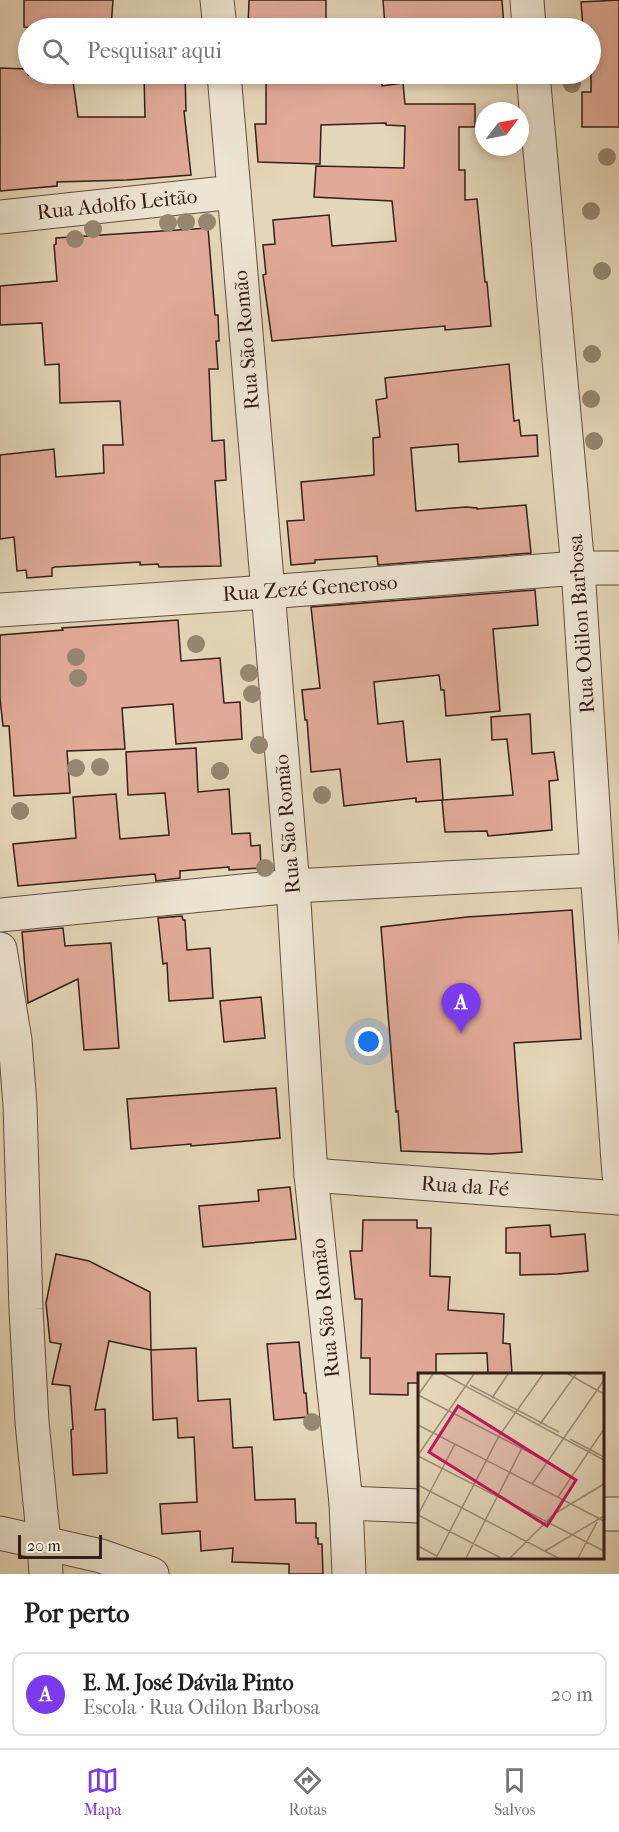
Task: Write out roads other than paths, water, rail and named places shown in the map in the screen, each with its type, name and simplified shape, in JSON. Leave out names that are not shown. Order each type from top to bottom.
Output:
[{"type":"street","points":[[217,0],[219,18]]},
{"type":"street","points":[[527,0],[528,18]]},
{"type":"street","name":"Rua São Romão","points":[[225,84],[292,886],[311,1175],[346,1503],[349,1574]]},
{"type":"street","name":"Rua Odilon Barbosa","points":[[534,84],[578,568],[619,1175]]},
{"type":"street","name":"Rua Adolfo Leitão","points":[[0,217],[234,192]]},
{"type":"street","name":"Rua Zezé Generoso","points":[[0,610],[578,568],[619,568]]},
{"type":"street","points":[[0,915],[292,886],[597,870]]},
{"type":"street","points":[[0,949],[15,1040],[20,1105],[32,1422],[45,1558]]},
{"type":"street","name":"Rua da Fé","points":[[311,1175],[619,1198]]},
{"type":"street","points":[[346,1503],[418,1506]]},
{"type":"street","points":[[0,1533],[45,1558],[101,1556],[152,1574]]},
{"type":"place","name":"E. M. José Dávila Pinto","points":[[461,1033]]}]
